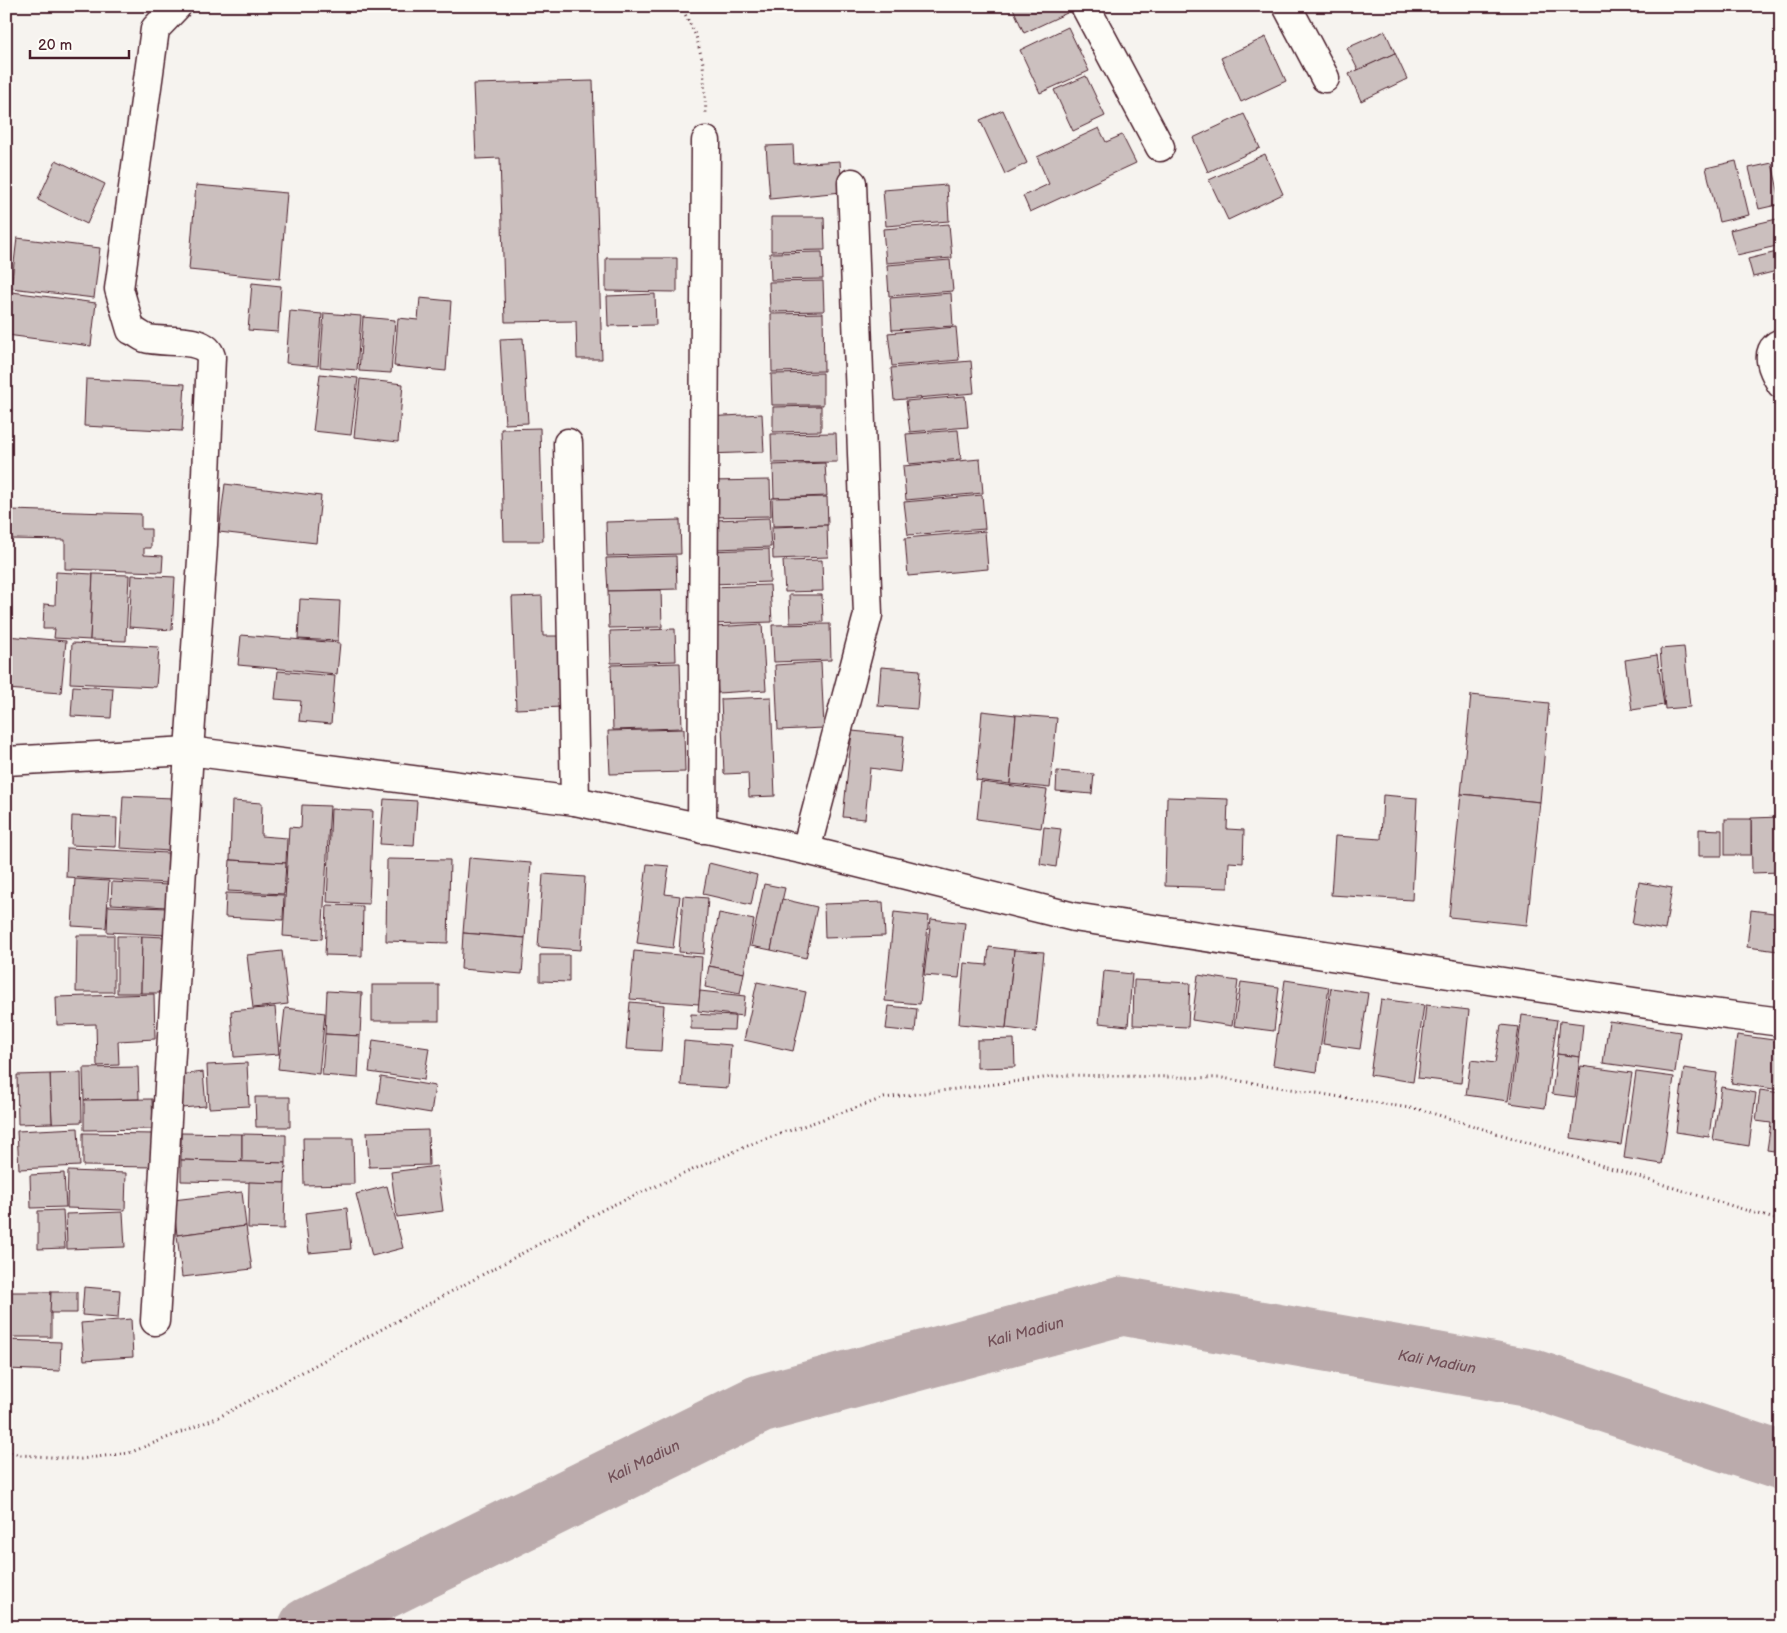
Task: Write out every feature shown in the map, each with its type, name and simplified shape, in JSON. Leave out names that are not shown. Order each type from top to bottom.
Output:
[{"type":"street","points":[[155,1321],[188,751],[203,545],[211,357],[209,350],[201,344],[145,338],[131,330],[119,289],[155,29],[176,6]]},
{"type":"street","points":[[1085,6],[1160,147]]},
{"type":"street","points":[[1287,6],[1325,78]]},
{"type":"street","points":[[702,828],[706,141]]},
{"type":"street","points":[[806,850],[868,615],[852,183]]},
{"type":"street","points":[[1781,343],[1777,344],[1770,358],[1772,367],[1781,384]]},
{"type":"street","points":[[568,443],[575,801]]},
{"type":"street","points":[[6,761],[188,751],[575,801],[806,850],[1074,917],[1648,1004],[1781,1022]]},
{"type":"path","points":[[681,6],[696,36],[703,63],[706,98],[706,141]]},
{"type":"path","points":[[6,1451],[20,1455],[81,1459],[128,1453],[219,1417],[606,1208],[754,1143],[884,1098],[1067,1076],[1222,1078],[1422,1110],[1781,1221]]},
{"type":"building","points":[[1012,6],[1064,6],[1067,13],[1024,33]]},
{"type":"building","points":[[1068,27],[1089,71],[1040,93],[1020,50]]},
{"type":"building","points":[[1385,31],[1395,53],[1358,70],[1347,48]]},
{"type":"building","points":[[1266,37],[1286,81],[1241,102],[1221,58]]},
{"type":"building","points":[[1395,53],[1407,79],[1361,101],[1349,74]]},
{"type":"building","points":[[1086,76],[1105,116],[1073,131],[1054,90]]},
{"type":"building","points":[[593,81],[602,359],[577,359],[576,321],[505,322],[500,158],[476,159],[473,84]]},
{"type":"building","points":[[1003,110],[1027,163],[1005,174],[980,120]]},
{"type":"building","points":[[1244,114],[1260,148],[1208,172],[1193,138]]},
{"type":"building","points":[[1099,128],[1106,142],[1122,135],[1136,163],[1030,212],[1023,196],[1049,184],[1037,157]]},
{"type":"building","points":[[793,145],[794,164],[840,161],[842,192],[770,199],[766,146]]},
{"type":"building","points":[[1265,154],[1283,194],[1228,220],[1209,180]]},
{"type":"building","points":[[56,160],[105,184],[87,224],[38,200]]},
{"type":"building","points":[[1736,161],[1749,215],[1719,222],[1706,168]]},
{"type":"building","points":[[1772,163],[1781,204],[1759,209],[1749,168]]},
{"type":"building","points":[[196,185],[287,193],[280,279],[189,270]]},
{"type":"building","points":[[947,185],[949,221],[886,226],[883,190]]},
{"type":"building","points":[[771,217],[824,217],[825,250],[771,251]]},
{"type":"building","points":[[1781,218],[1781,245],[1737,255],[1730,230]]},
{"type":"building","points":[[949,224],[952,258],[886,263],[883,229]]},
{"type":"building","points":[[17,238],[100,248],[94,298],[11,288]]},
{"type":"building","points":[[1781,251],[1781,270],[1753,277],[1748,259]]},
{"type":"building","points":[[822,252],[823,279],[771,280],[770,253]]},
{"type":"building","points":[[606,258],[677,258],[677,292],[606,291]]},
{"type":"building","points":[[950,260],[953,291],[889,296],[887,265]]},
{"type":"building","points":[[823,281],[824,311],[770,312],[769,282]]},
{"type":"building","points":[[252,283],[281,286],[278,332],[248,330]]},
{"type":"building","points":[[12,292],[96,303],[91,346],[7,335]]},
{"type":"building","points":[[951,293],[953,326],[892,330],[890,298]]},
{"type":"building","points":[[655,294],[656,325],[608,326],[607,296]]},
{"type":"building","points":[[420,298],[451,301],[446,371],[394,366],[398,318],[418,320]]},
{"type":"building","points":[[290,311],[322,314],[318,366],[286,363]]},
{"type":"building","points":[[324,313],[361,316],[357,370],[320,367]]},
{"type":"building","points":[[823,313],[824,371],[772,372],[771,314]]},
{"type":"building","points":[[363,317],[395,320],[391,373],[359,371]]},
{"type":"building","points":[[956,327],[959,360],[892,366],[888,333]]},
{"type":"building","points":[[523,338],[528,423],[505,424],[500,339]]},
{"type":"building","points":[[971,361],[974,393],[894,400],[891,368]]},
{"type":"building","points":[[823,373],[823,405],[772,405],[771,374]]},
{"type":"building","points":[[320,374],[358,378],[351,435],[313,431]]},
{"type":"building","points":[[86,379],[185,384],[182,431],[84,426]]},
{"type":"building","points":[[360,379],[403,384],[398,442],[354,437]]},
{"type":"building","points":[[965,396],[968,427],[910,432],[906,401]]},
{"type":"building","points":[[821,406],[821,431],[773,432],[773,407]]},
{"type":"building","points":[[762,414],[764,452],[708,454],[706,417]]},
{"type":"building","points":[[540,428],[543,541],[504,541],[501,429]]},
{"type":"building","points":[[958,430],[961,459],[909,464],[906,434]]},
{"type":"building","points":[[836,433],[837,462],[772,463],[771,434]]},
{"type":"building","points":[[980,459],[983,493],[906,500],[903,466]]},
{"type":"building","points":[[825,463],[827,496],[774,498],[773,465]]},
{"type":"building","points":[[770,480],[771,516],[709,517],[708,481]]},
{"type":"building","points":[[225,484],[321,496],[316,543],[219,532]]},
{"type":"building","points":[[982,495],[985,529],[908,535],[904,502]]},
{"type":"building","points":[[827,497],[828,525],[773,526],[772,498]]},
{"type":"building","points":[[11,510],[141,514],[141,529],[151,529],[151,548],[144,548],[144,555],[163,556],[162,572],[65,569],[65,540],[10,539]]},
{"type":"building","points":[[769,518],[771,547],[716,549],[715,520]]},
{"type":"building","points":[[680,520],[681,554],[607,556],[606,522]]},
{"type":"building","points":[[827,525],[828,557],[773,559],[772,527]]},
{"type":"building","points":[[985,531],[988,569],[908,576],[905,538]]},
{"type":"building","points":[[769,549],[770,582],[711,584],[709,551]]},
{"type":"building","points":[[676,556],[677,589],[608,591],[606,558]]},
{"type":"building","points":[[822,560],[823,591],[785,592],[783,561]]},
{"type":"building","points":[[56,572],[93,574],[90,640],[54,638],[55,629],[43,629],[44,604],[55,605]]},
{"type":"building","points":[[93,574],[129,575],[126,641],[90,640]]},
{"type":"building","points":[[132,575],[175,577],[172,630],[129,627]]},
{"type":"building","points":[[770,585],[772,622],[711,624],[710,587]]},
{"type":"building","points":[[661,590],[662,627],[609,628],[608,591]]},
{"type":"building","points":[[789,595],[822,595],[823,622],[790,623]]},
{"type":"building","points":[[542,596],[543,636],[559,636],[562,707],[516,709],[512,597]]},
{"type":"building","points":[[300,599],[340,601],[338,641],[298,639]]},
{"type":"building","points":[[762,624],[766,690],[718,693],[714,627]]},
{"type":"building","points":[[830,624],[831,660],[774,662],[772,625]]},
{"type":"building","points":[[675,629],[676,661],[611,663],[610,631]]},
{"type":"building","points":[[241,635],[340,643],[337,674],[238,665]]},
{"type":"building","points":[[6,636],[66,641],[61,693],[6,689]]},
{"type":"building","points":[[72,643],[159,647],[156,687],[70,683]]},
{"type":"building","points":[[1684,647],[1690,707],[1665,709],[1660,649]]},
{"type":"building","points":[[1657,655],[1664,705],[1632,710],[1625,660]]},
{"type":"building","points":[[821,662],[824,728],[778,730],[775,665]]},
{"type":"building","points":[[680,663],[682,728],[613,730],[611,665]]},
{"type":"building","points":[[881,667],[920,670],[917,709],[878,706]]},
{"type":"building","points":[[278,671],[335,676],[331,724],[299,721],[301,701],[275,699]]},
{"type":"building","points":[[73,686],[113,688],[111,718],[71,716]]},
{"type":"building","points":[[1471,695],[1549,703],[1540,802],[1461,794]]},
{"type":"building","points":[[771,697],[775,796],[749,797],[748,773],[724,774],[721,699]]},
{"type":"building","points":[[982,711],[1016,715],[1010,784],[976,780]]},
{"type":"building","points":[[1016,715],[1057,718],[1050,788],[1010,784]]},
{"type":"building","points":[[684,729],[685,772],[610,774],[608,731]]},
{"type":"building","points":[[852,731],[904,736],[900,772],[870,768],[865,819],[843,817]]},
{"type":"building","points":[[1057,771],[1094,774],[1092,794],[1056,791]]},
{"type":"building","points":[[981,782],[1047,790],[1041,828],[977,819]]},
{"type":"building","points":[[1461,794],[1540,802],[1527,925],[1449,917]]},
{"type":"building","points":[[1383,795],[1417,798],[1412,900],[1331,895],[1335,836],[1381,839]]},
{"type":"building","points":[[123,796],[173,798],[170,851],[120,848]]},
{"type":"building","points":[[1167,797],[1228,799],[1227,829],[1244,830],[1243,863],[1229,862],[1228,888],[1165,886]]},
{"type":"building","points":[[384,799],[417,801],[414,846],[380,844]]},
{"type":"building","points":[[232,801],[262,803],[261,836],[287,838],[286,863],[230,860]]},
{"type":"building","points":[[302,805],[330,806],[322,939],[283,936],[289,827],[301,828]]},
{"type":"building","points":[[331,809],[373,811],[369,904],[327,902]]},
{"type":"building","points":[[72,816],[117,818],[116,847],[71,845]]},
{"type":"building","points":[[1781,817],[1781,872],[1752,873],[1751,818]]},
{"type":"building","points":[[1725,819],[1751,819],[1751,855],[1725,855]]},
{"type":"building","points":[[1044,827],[1061,829],[1056,867],[1040,864]]},
{"type":"building","points":[[1699,829],[1722,830],[1722,856],[1699,856]]},
{"type":"building","points":[[67,848],[168,853],[167,883],[66,877]]},
{"type":"building","points":[[469,858],[531,863],[525,938],[463,933]]},
{"type":"building","points":[[387,859],[450,860],[448,943],[386,941]]},
{"type":"building","points":[[230,860],[286,863],[284,894],[228,891]]},
{"type":"building","points":[[709,863],[757,875],[751,905],[703,894]]},
{"type":"building","points":[[647,864],[669,866],[665,894],[680,896],[673,948],[637,943]]},
{"type":"building","points":[[543,874],[585,877],[581,950],[538,947]]},
{"type":"building","points":[[75,879],[109,881],[106,928],[72,926]]},
{"type":"building","points":[[112,882],[168,885],[167,907],[111,904]]},
{"type":"building","points":[[1639,882],[1672,888],[1665,930],[1632,924]]},
{"type":"building","points":[[764,884],[785,888],[771,950],[751,946]]},
{"type":"building","points":[[226,893],[284,895],[283,920],[225,917]]},
{"type":"building","points":[[683,896],[708,898],[704,954],[679,952]]},
{"type":"building","points":[[782,899],[817,907],[806,958],[771,950]]},
{"type":"building","points":[[883,902],[885,936],[825,938],[824,904]]},
{"type":"building","points":[[327,905],[363,906],[362,956],[325,955]]},
{"type":"building","points":[[108,906],[168,908],[167,935],[107,932]]},
{"type":"building","points":[[1751,910],[1781,914],[1778,951],[1747,947]]},
{"type":"building","points":[[894,912],[929,916],[920,1004],[885,1001]]},
{"type":"building","points":[[719,913],[754,920],[744,973],[709,966]]},
{"type":"building","points":[[931,919],[965,923],[959,978],[924,975]]},
{"type":"building","points":[[463,933],[525,938],[522,974],[461,969]]},
{"type":"building","points":[[77,935],[114,935],[114,992],[76,992]]},
{"type":"building","points":[[117,936],[142,936],[141,993],[117,993]]},
{"type":"building","points":[[142,936],[166,937],[166,993],[141,993]]},
{"type":"building","points":[[989,947],[1014,950],[1006,1028],[959,1024],[964,963],[987,965]]},
{"type":"building","points":[[1014,950],[1044,952],[1036,1032],[1006,1028]]},
{"type":"building","points":[[282,951],[288,1004],[253,1008],[247,955]]},
{"type":"building","points":[[634,951],[702,957],[699,1004],[630,999]]},
{"type":"building","points":[[540,955],[569,955],[569,982],[540,981]]},
{"type":"building","points":[[709,966],[744,973],[740,994],[705,987]]},
{"type":"building","points":[[1104,971],[1132,974],[1128,1026],[1099,1023]]},
{"type":"building","points":[[1198,975],[1238,981],[1232,1026],[1192,1020]]},
{"type":"building","points":[[1134,980],[1190,983],[1188,1027],[1133,1025]]},
{"type":"building","points":[[1285,980],[1329,987],[1317,1072],[1273,1065]]},
{"type":"building","points":[[757,982],[806,992],[793,1051],[744,1040]]},
{"type":"building","points":[[1241,982],[1279,987],[1274,1031],[1234,1026]]},
{"type":"building","points":[[372,985],[439,985],[439,1021],[372,1021]]},
{"type":"building","points":[[1331,988],[1368,993],[1360,1049],[1323,1044]]},
{"type":"building","points":[[327,991],[362,993],[360,1036],[325,1034]]},
{"type":"building","points":[[700,991],[745,996],[743,1016],[698,1011]]},
{"type":"building","points":[[154,994],[155,1039],[118,1041],[119,1065],[97,1066],[96,1024],[57,1025],[56,997]]},
{"type":"building","points":[[1381,999],[1424,1005],[1413,1082],[1370,1075]]},
{"type":"building","points":[[630,1002],[664,1005],[661,1051],[626,1049]]},
{"type":"building","points":[[1426,1005],[1469,1010],[1461,1083],[1418,1078]]},
{"type":"building","points":[[889,1006],[917,1009],[915,1032],[886,1029]]},
{"type":"building","points":[[275,1007],[279,1054],[234,1057],[231,1011]]},
{"type":"building","points":[[285,1008],[325,1013],[319,1074],[278,1069]]},
{"type":"building","points":[[691,1014],[735,1016],[734,1030],[691,1029]]},
{"type":"building","points":[[1522,1015],[1557,1020],[1545,1108],[1510,1103]]},
{"type":"building","points":[[1560,1021],[1583,1024],[1580,1057],[1557,1054]]},
{"type":"building","points":[[1609,1021],[1680,1032],[1675,1073],[1603,1063]]},
{"type":"building","points":[[1501,1025],[1519,1027],[1508,1101],[1466,1095],[1471,1060],[1495,1063]]},
{"type":"building","points":[[325,1034],[360,1036],[358,1078],[322,1075]]},
{"type":"building","points":[[1737,1035],[1781,1041],[1781,1090],[1731,1083]]},
{"type":"building","points":[[1014,1039],[1015,1067],[977,1068],[977,1040]]},
{"type":"building","points":[[373,1040],[429,1048],[424,1080],[369,1072]]},
{"type":"building","points":[[684,1041],[731,1045],[728,1088],[681,1085]]},
{"type":"building","points":[[1557,1054],[1580,1057],[1575,1097],[1552,1094]]},
{"type":"building","points":[[247,1063],[249,1106],[209,1108],[207,1065]]},
{"type":"building","points":[[1581,1066],[1632,1073],[1621,1145],[1571,1138]]},
{"type":"building","points":[[138,1067],[139,1099],[84,1100],[83,1068]]},
{"type":"building","points":[[1684,1068],[1717,1073],[1709,1137],[1676,1132]]},
{"type":"building","points":[[203,1072],[206,1106],[181,1108],[178,1075]]},
{"type":"building","points":[[1636,1072],[1674,1077],[1662,1164],[1624,1158]]},
{"type":"building","points":[[81,1073],[82,1122],[52,1123],[50,1074]]},
{"type":"building","points":[[50,1074],[52,1123],[18,1124],[17,1075]]},
{"type":"building","points":[[381,1077],[435,1086],[431,1113],[377,1104]]},
{"type":"building","points":[[1721,1087],[1756,1093],[1749,1146],[1713,1140]]},
{"type":"building","points":[[1760,1090],[1781,1093],[1781,1152],[1767,1150],[1771,1123],[1756,1121]]},
{"type":"building","points":[[255,1097],[290,1097],[290,1127],[256,1127]]},
{"type":"building","points":[[152,1099],[153,1129],[84,1130],[84,1100]]},
{"type":"building","points":[[78,1128],[80,1166],[19,1169],[17,1131]]},
{"type":"building","points":[[428,1130],[429,1165],[369,1167],[367,1132]]},
{"type":"building","points":[[83,1133],[156,1134],[155,1167],[83,1166]]},
{"type":"building","points":[[181,1133],[242,1134],[242,1162],[181,1160]]},
{"type":"building","points":[[242,1134],[286,1135],[286,1163],[242,1162]]},
{"type":"building","points":[[303,1138],[353,1138],[354,1184],[304,1185]]},
{"type":"building","points":[[181,1160],[286,1163],[285,1183],[181,1181]]},
{"type":"building","points":[[437,1166],[443,1211],[397,1217],[391,1172]]},
{"type":"building","points":[[68,1171],[126,1173],[125,1210],[67,1208]]},
{"type":"building","points":[[64,1173],[66,1207],[31,1208],[30,1175]]},
{"type":"building","points":[[249,1182],[285,1183],[284,1229],[248,1228]]},
{"type":"building","points":[[387,1186],[403,1248],[372,1256],[356,1194]]},
{"type":"building","points":[[242,1192],[246,1226],[177,1235],[173,1200]]},
{"type":"building","points":[[347,1208],[351,1249],[309,1253],[305,1213]]},
{"type":"building","points":[[63,1210],[65,1248],[38,1249],[38,1211]]},
{"type":"building","points":[[123,1212],[125,1247],[67,1249],[66,1214]]},
{"type":"building","points":[[246,1226],[252,1269],[182,1277],[177,1235]]},
{"type":"building","points":[[84,1287],[120,1290],[118,1318],[82,1315]]},
{"type":"building","points":[[6,1292],[51,1292],[51,1337],[6,1337]]},
{"type":"building","points":[[51,1292],[77,1292],[77,1313],[50,1313]]},
{"type":"building","points":[[131,1319],[133,1357],[84,1360],[81,1323]]},
{"type":"building","points":[[6,1340],[61,1342],[60,1371],[6,1369]]},
{"type":"waterway","name":"Kali Madiun","points":[[308,1627],[760,1404],[1122,1306],[1530,1378],[1781,1461]]}]
